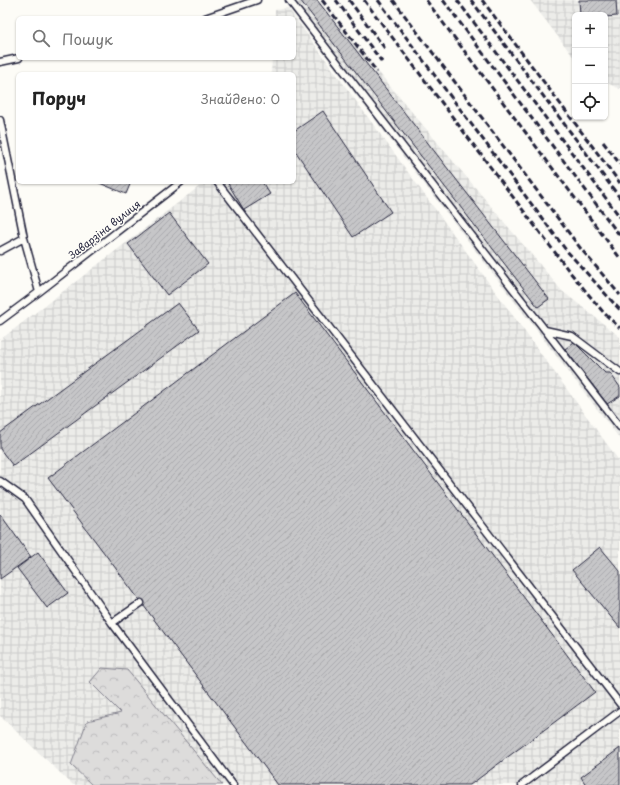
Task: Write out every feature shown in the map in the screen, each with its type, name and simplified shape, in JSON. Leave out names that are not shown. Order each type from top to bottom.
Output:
[{"type":"lane","points":[[211,16],[257,0]]},
{"type":"lane","points":[[289,0],[620,427]]},
{"type":"lane","points":[[0,62],[16,59]]},
{"type":"lane","points":[[0,120],[24,238],[39,292]]},
{"type":"lane","name":"Заварзіна вулиця","points":[[0,321],[178,184]]},
{"type":"lane","points":[[219,184],[620,704]]},
{"type":"lane","points":[[0,251],[24,238]]},
{"type":"lane","points":[[545,330],[572,336],[620,372]]},
{"type":"lane","points":[[0,481],[25,499],[112,623],[233,785]]},
{"type":"lane","points":[[112,623],[142,603]]},
{"type":"lane","points":[[522,785],[620,711]]},
{"type":"shaded area","points":[[295,0],[318,0],[562,291],[620,337],[620,439],[296,16],[287,5]]},
{"type":"shaded area","points":[[530,0],[620,0],[620,89],[608,83],[608,12],[572,12],[572,55]]},
{"type":"shaded area","points":[[288,8],[294,16],[275,16],[275,10]]},
{"type":"shaded area","points":[[296,19],[620,462],[620,785],[73,785],[0,716],[0,340],[202,184],[296,184],[296,72],[271,72],[272,60],[296,60]]},
{"type":"green space","points":[[102,668],[127,670],[222,785],[92,785],[71,765],[87,721],[121,713],[90,682]]},
{"type":"building","points":[[300,0],[317,0],[549,299],[538,307]]},
{"type":"building","points":[[579,0],[616,0],[617,16],[608,17],[608,12],[580,12]]},
{"type":"building","points":[[323,111],[391,212],[353,237],[296,152],[296,130]]},
{"type":"building","points":[[102,184],[130,184],[126,194]]},
{"type":"building","points":[[228,184],[263,184],[270,194],[244,210]]},
{"type":"building","points":[[169,213],[208,264],[167,295],[128,244]]},
{"type":"building","points":[[295,293],[595,692],[470,785],[278,785],[48,478]]},
{"type":"building","points":[[178,303],[199,330],[13,466],[0,449],[0,433]]},
{"type":"building","points":[[574,342],[605,373],[610,373],[620,387],[620,396],[607,404],[565,349]]},
{"type":"building","points":[[0,514],[31,557],[0,579]]},
{"type":"building","points":[[600,547],[620,571],[620,628],[572,570]]},
{"type":"building","points":[[38,552],[68,593],[47,608],[17,568]]},
{"type":"building","points":[[620,748],[620,785],[586,785],[581,777]]},
{"type":"railway","points":[[322,0],[377,72]]},
{"type":"railway","points":[[336,0],[382,62]]},
{"type":"railway","points":[[349,0],[386,50]]},
{"type":"railway","points":[[364,0],[569,271],[604,313],[620,328]]},
{"type":"railway","points":[[378,0],[566,250],[620,310]]},
{"type":"railway","points":[[393,0],[581,249],[620,295]]},
{"type":"railway","points":[[426,0],[620,258]]},
{"type":"railway","points":[[443,0],[620,236]]},
{"type":"railway","points":[[457,0],[620,217]]},
{"type":"railway","points":[[471,0],[620,198]]},
{"type":"railway","points":[[482,0],[620,183]]},
{"type":"railway","points":[[603,142],[620,164]]}]
